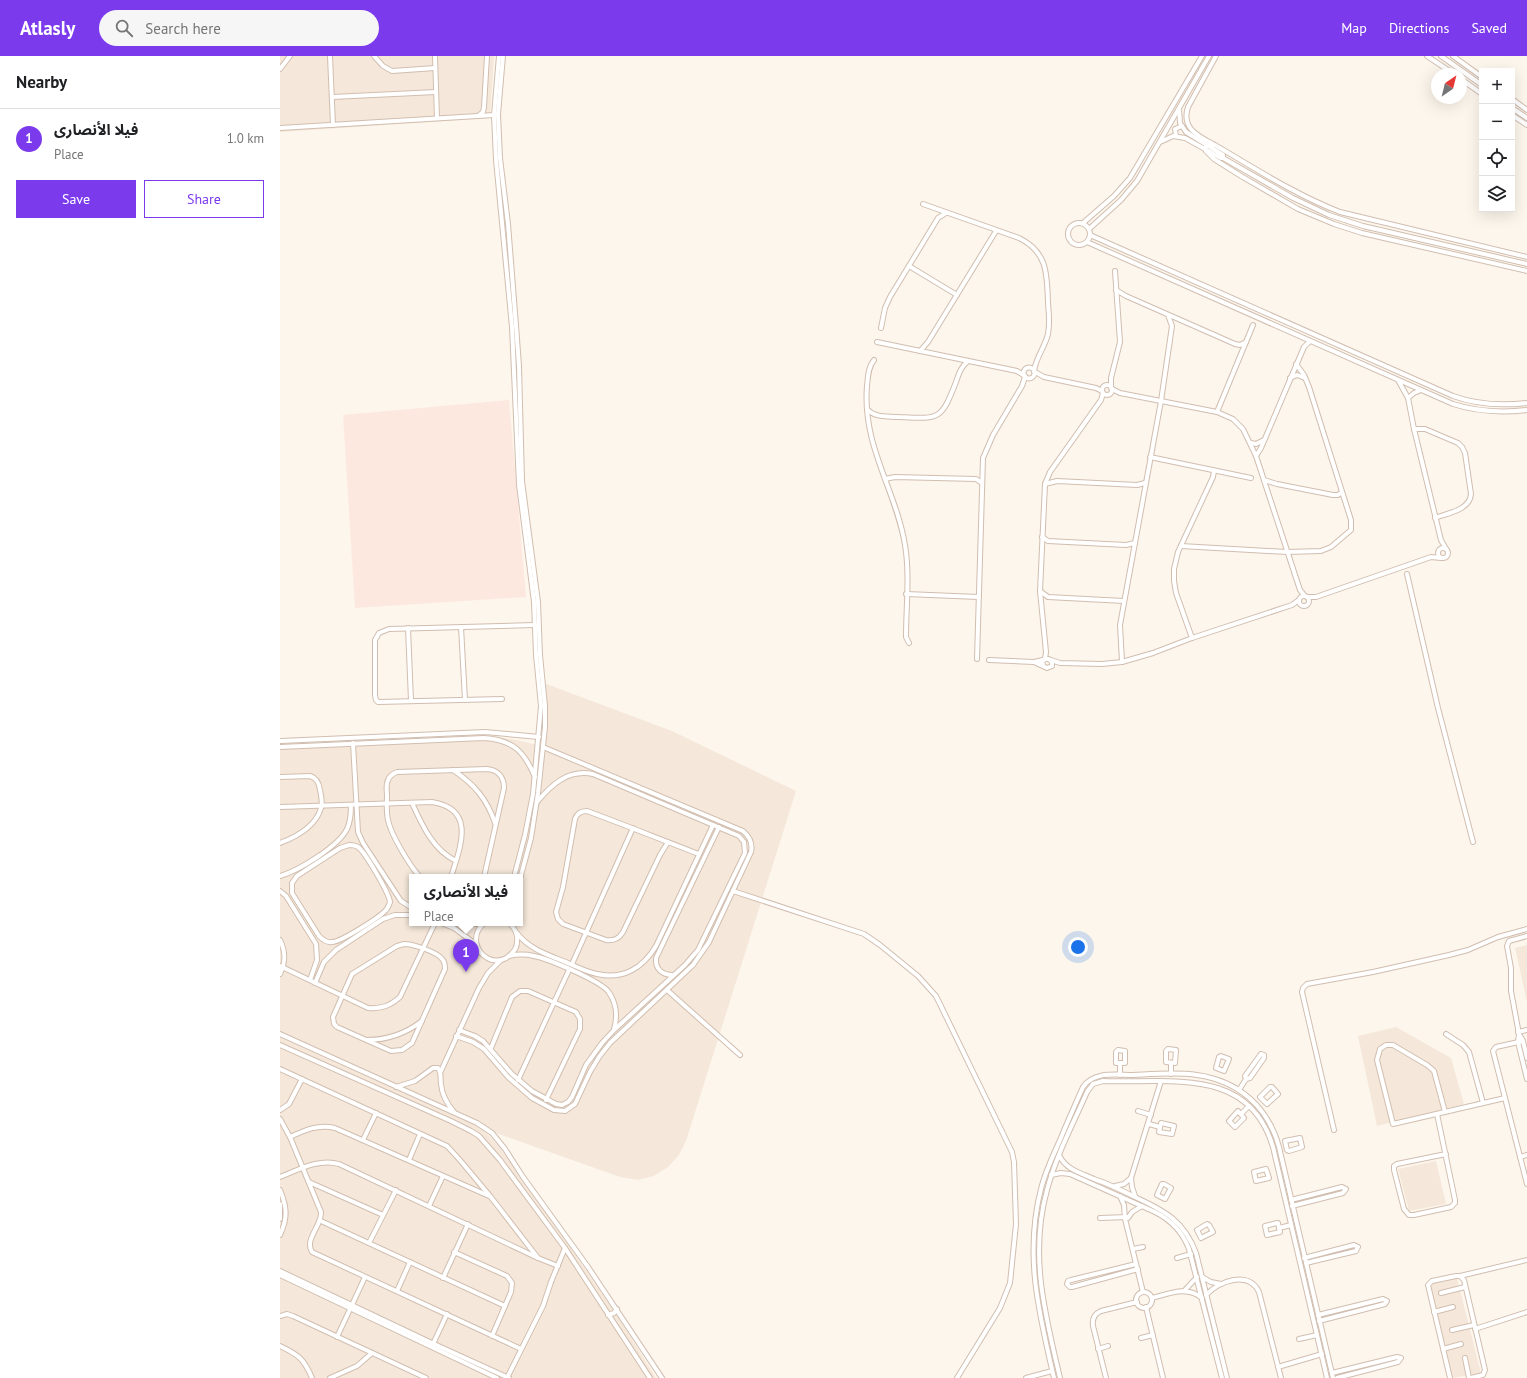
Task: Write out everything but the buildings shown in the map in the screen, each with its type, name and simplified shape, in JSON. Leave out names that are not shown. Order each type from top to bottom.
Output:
[{"type":"street","points":[[280,69],[290,56]]},
{"type":"street","points":[[330,56],[333,125]]},
{"type":"street","points":[[374,56],[383,66],[390,70],[435,68]]},
{"type":"street","points":[[435,56],[437,118]]},
{"type":"street","points":[[478,116],[483,112],[484,107],[487,56]]},
{"type":"street","points":[[499,56],[494,115],[496,160],[512,327],[517,462],[534,602],[536,655],[541,701],[535,778],[527,828],[515,874]]},
{"type":"street","points":[[503,56],[498,121],[519,366],[522,502],[538,602],[540,655],[545,706],[543,747],[537,802],[531,838],[521,874]]},
{"type":"street","points":[[1083,224],[1120,190],[1138,165],[1202,56]]},
{"type":"street","points":[[1089,229],[1127,194],[1137,181],[1209,56]]},
{"type":"street","points":[[1216,56],[1213,58],[1188,107],[1186,116],[1187,122],[1192,131],[1311,201],[1340,212],[1527,257]]},
{"type":"street","points":[[1427,56],[1445,68]]},
{"type":"street","points":[[1441,56],[1479,83]]},
{"type":"street","points":[[1453,56],[1479,74]]},
{"type":"street","points":[[1467,83],[1479,92]]},
{"type":"street","points":[[332,97],[436,92]]},
{"type":"street","points":[[1515,100],[1527,110]]},
{"type":"street","points":[[1179,109],[1182,126],[1188,134],[1221,158],[1309,206],[1363,226],[1527,264]]},
{"type":"street","points":[[1515,110],[1527,118]]},
{"type":"street","points":[[280,128],[494,115]]},
{"type":"street","points":[[1515,117],[1527,125]]},
{"type":"street","points":[[1176,136],[1175,129],[1182,126]]},
{"type":"street","points":[[1160,142],[1176,136],[1186,138],[1206,147],[1214,159],[1241,176],[1306,213],[1334,224],[1362,233],[1527,271]]},
{"type":"street","points":[[1206,147],[1215,145]]},
{"type":"street","points":[[1138,165],[1145,168]]},
{"type":"street","points":[[1306,213],[1311,201]]},
{"type":"street","points":[[923,204],[1019,238],[1030,245],[1039,255],[1045,267],[1049,327],[1046,340],[1035,363],[1034,376],[1022,386]]},
{"type":"street","points":[[935,209],[938,218]]},
{"type":"street","points":[[881,328],[885,308],[890,297],[938,218],[946,213]]},
{"type":"street","points":[[1076,223],[1083,224],[1089,229],[1090,235],[1087,242],[1082,245],[1075,245],[1070,242],[1067,236],[1067,231],[1076,223]]},
{"type":"street","points":[[920,351],[928,342],[996,231]]},
{"type":"street","points":[[1090,235],[1453,396],[1473,402],[1491,405],[1527,403]]},
{"type":"street","points":[[1087,242],[1302,338],[1461,406],[1490,412],[1527,410]]},
{"type":"street","points":[[1495,264],[1499,251]]},
{"type":"street","points":[[909,266],[957,295]]},
{"type":"street","points":[[1051,667],[1052,664],[1047,659],[1040,604],[1045,484],[1050,472],[1101,400],[1110,391],[1111,378],[1120,342],[1114,270]]},
{"type":"street","points":[[1116,290],[1126,296],[1235,344],[1240,345],[1246,342]]},
{"type":"street","points":[[1117,303],[1120,299],[1126,296]]},
{"type":"street","points":[[1122,662],[1120,632],[1124,601],[1161,400],[1172,326],[1168,315]]},
{"type":"street","points":[[1172,326],[1181,320]]},
{"type":"street","points":[[1216,412],[1253,325]]},
{"type":"street","points":[[1302,338],[1304,347]]},
{"type":"street","points":[[1256,456],[1261,448],[1296,364],[1304,347],[1310,341]]},
{"type":"street","points":[[877,342],[1017,371],[1025,377],[1031,379],[1044,377]]},
{"type":"street","points":[[928,342],[929,353]]},
{"type":"street","points":[[1235,344],[1241,353]]},
{"type":"street","points":[[958,359],[961,368]]},
{"type":"street","points":[[874,360],[869,371],[867,409],[868,424],[905,545],[907,563],[906,636],[909,643]]},
{"type":"street","points":[[867,409],[877,416],[923,418],[938,414],[947,406],[961,368],[968,361]]},
{"type":"street","points":[[977,659],[983,458],[987,448],[1022,386],[1025,377],[1024,372],[1035,363]]},
{"type":"street","points":[[1181,546],[1287,552],[1324,550],[1349,532],[1352,522],[1305,378],[1296,364]]},
{"type":"street","points":[[1017,371],[1028,368],[1044,377],[1216,412],[1229,417],[1236,422],[1243,429],[1256,456],[1300,590],[1299,599],[1301,605]]},
{"type":"street","points":[[1290,378],[1297,375],[1305,378]]},
{"type":"street","points":[[1101,400],[1103,389],[1111,378]]},
{"type":"street","points":[[990,660],[1034,662],[1047,659],[1060,663],[1102,664],[1122,662],[1153,653],[1192,638],[1292,605],[1305,606],[1316,597],[1431,558],[1446,558],[1448,553],[1441,540],[1435,518],[1408,398],[1398,380]]},
{"type":"street","points":[[1103,389],[1110,391]]},
{"type":"street","points":[[1408,398],[1421,390]]},
{"type":"street","points":[[1490,412],[1491,405]]},
{"type":"street","points":[[868,424],[877,416]]},
{"type":"street","points":[[1414,429],[1420,428],[1428,430],[1458,443],[1464,451],[1471,494],[1470,500],[1463,507],[1435,518]]},
{"type":"street","points":[[1251,443],[1256,444],[1264,440]]},
{"type":"street","points":[[1150,457],[1250,478]]},
{"type":"street","points":[[1192,638],[1176,593],[1174,564],[1213,477],[1214,471]]},
{"type":"street","points":[[1050,472],[1057,481]]},
{"type":"street","points":[[976,479],[982,474]]},
{"type":"street","points":[[884,479],[976,479],[982,483]]},
{"type":"street","points":[[1264,480],[1333,495],[1342,492]]},
{"type":"street","points":[[1045,484],[1057,481],[1137,485],[1145,483]]},
{"type":"street","points":[[1267,491],[1270,486],[1270,481]]},
{"type":"street","points":[[1270,486],[1277,484]]},
{"type":"street","points":[[1137,485],[1144,491]]},
{"type":"street","points":[[1042,536],[1048,541],[1126,545],[1135,542]]},
{"type":"street","points":[[1441,540],[1438,554],[1441,558]]},
{"type":"street","points":[[1042,546],[1048,541]]},
{"type":"street","points":[[1126,545],[1133,550]]},
{"type":"street","points":[[1431,558],[1439,550],[1443,548],[1446,549]]},
{"type":"street","points":[[1407,574],[1438,708],[1473,842]]},
{"type":"street","points":[[1300,590],[1309,600],[1308,604]]},
{"type":"street","points":[[1040,591],[1048,597],[1124,601]]},
{"type":"street","points":[[906,594],[979,596]]},
{"type":"street","points":[[1292,605],[1299,599],[1306,596],[1316,597]]},
{"type":"street","points":[[1040,604],[1048,597]]},
{"type":"street","points":[[502,699],[378,702],[375,696],[374,645],[377,636],[384,630],[408,628],[535,625]]},
{"type":"street","points":[[461,627],[466,700]]},
{"type":"street","points":[[408,628],[411,701]]},
{"type":"street","points":[[1043,665],[1047,659]]},
{"type":"street","points":[[1034,662],[1047,668],[1060,663]]},
{"type":"street","points":[[280,741],[485,732],[539,737]]},
{"type":"street","points":[[353,738],[354,805],[358,832],[396,895],[409,906]]},
{"type":"street","points":[[280,747],[484,738],[494,739],[512,745],[520,751],[526,758],[535,778]]},
{"type":"street","points":[[456,1036],[473,1042],[484,1049],[508,1077],[532,1098],[554,1110],[565,1111],[575,1104],[590,1072],[607,1047],[693,965],[704,952],[752,850],[750,839],[745,833],[543,747]]},
{"type":"street","points":[[452,770],[464,778],[479,793],[491,811],[496,824]]},
{"type":"street","points":[[418,874],[391,830],[388,819],[387,781],[392,774],[401,771],[493,770],[498,772],[502,777],[504,788],[485,874]]},
{"type":"street","points":[[458,1030],[479,1039],[491,1048],[506,1068],[518,1080],[546,1100],[559,1105],[570,1101],[582,1073],[591,1058],[614,1030],[690,960],[701,945],[745,853],[745,845],[741,838],[719,827],[600,776],[589,773],[577,774],[563,779],[549,789],[537,802]]},
{"type":"street","points":[[280,777],[314,777],[319,783],[322,807],[308,828],[280,843]]},
{"type":"street","points":[[412,803],[437,848],[442,853],[456,861]]},
{"type":"street","points":[[280,807],[322,807],[412,803],[440,804],[448,807],[459,819],[463,835],[452,874]]},
{"type":"street","points":[[280,876],[317,857],[336,843],[347,830],[354,805]]},
{"type":"street","points":[[668,842],[620,936],[614,940],[609,940],[561,923],[556,915],[563,887],[576,816],[581,812],[587,811],[633,828],[699,854]]},
{"type":"street","points":[[511,926],[530,946],[595,974],[611,976],[627,973],[642,965],[656,946],[713,825]]},
{"type":"street","points":[[673,975],[667,975],[660,971],[656,963],[656,958],[719,827]]},
{"type":"street","points":[[572,964],[633,828]]},
{"type":"street","points":[[358,847],[364,843]]},
{"type":"street","points":[[349,845],[358,847],[363,853],[389,897],[390,902],[385,911],[342,939],[330,942],[319,936],[292,893],[292,883],[297,876],[344,846],[349,845]]},
{"type":"street","points":[[280,891],[286,896],[314,939],[318,960],[310,980]]},
{"type":"street","points":[[733,891],[864,934],[918,976],[932,991],[942,1008],[1012,1152],[1014,1162],[1016,1224],[1010,1283],[1000,1308],[957,1378]]},
{"type":"street","points":[[286,896],[292,893]]},
{"type":"street","points":[[385,911],[389,917]]},
{"type":"street","points":[[315,983],[328,957],[389,917],[402,914],[409,915]]},
{"type":"street","points":[[282,967],[368,1008],[377,1009],[386,1007],[394,1003],[405,989],[434,926]]},
{"type":"street","points":[[448,926],[458,930],[477,945]]},
{"type":"street","points":[[483,926],[477,934],[477,945],[480,952],[490,959],[501,960]]},
{"type":"street","points":[[509,956],[517,945],[514,926]]},
{"type":"street","points":[[1334,1130],[1302,992],[1303,988],[1307,984],[1373,972],[1468,950],[1508,934],[1527,929]]},
{"type":"street","points":[[1508,934],[1510,940],[1507,946],[1511,968],[1510,991],[1527,1079]]},
{"type":"street","points":[[314,939],[319,936]]},
{"type":"street","points":[[1510,940],[1527,936]]},
{"type":"street","points":[[342,939],[345,945]]},
{"type":"street","points":[[280,940],[285,954],[280,974]]},
{"type":"street","points":[[408,944],[423,949],[439,956],[445,964],[446,969],[412,1043],[402,1050],[391,1051],[337,1027],[334,1024],[333,1017],[341,995],[352,974],[397,946],[408,944]]},
{"type":"street","points":[[455,1114],[444,1096],[441,1082],[441,1071],[458,1030],[484,978],[501,960],[509,956],[520,954],[535,956],[594,980],[609,992],[614,1002],[616,1013],[614,1030]]},
{"type":"street","points":[[518,1080],[569,970]]},
{"type":"street","points":[[667,990],[740,1055]]},
{"type":"street","points":[[491,1048],[512,997],[515,994],[525,991],[576,1012],[579,1016],[581,1024],[580,1029],[546,1100]]},
{"type":"street","points":[[367,1040],[379,1040],[396,1036],[413,1028],[422,1021]]},
{"type":"street","points":[[1519,1033],[1527,1030]]},
{"type":"street","points":[[280,1034],[482,1126],[496,1137],[617,1309],[662,1378]]},
{"type":"street","points":[[1446,1034],[1463,1045],[1469,1052],[1483,1103]]},
{"type":"street","points":[[291,1049],[296,1047],[296,1042]]},
{"type":"street","points":[[1521,1042],[1527,1058]]},
{"type":"street","points":[[1521,1042],[1496,1047],[1493,1051],[1527,1184]]},
{"type":"street","points":[[280,1045],[471,1131],[482,1139],[516,1181],[565,1248],[650,1378]]},
{"type":"street","points":[[1445,1112],[1436,1077],[1432,1069],[1393,1045],[1386,1045],[1382,1047],[1378,1053],[1377,1060],[1392,1124],[1438,1114],[1505,1098]]},
{"type":"street","points":[[306,1056],[309,1048]]},
{"type":"street","points":[[1232,1093],[1246,1079],[1250,1078],[1264,1058],[1264,1055],[1259,1055],[1245,1075],[1244,1077],[1246,1079]]},
{"type":"street","points":[[1170,1074],[1171,1063]]},
{"type":"street","points":[[1120,1064],[1120,1075]]},
{"type":"street","points":[[396,1087],[414,1081],[433,1068],[438,1068],[441,1071]]},
{"type":"street","points":[[280,1069],[442,1144],[453,1151],[538,1258]]},
{"type":"street","points":[[1218,1080],[1220,1070]]},
{"type":"street","points":[[1054,1378],[1037,1304],[1033,1266],[1034,1232],[1041,1188],[1049,1166],[1084,1085],[1089,1080],[1095,1076],[1170,1074],[1198,1075],[1218,1080],[1237,1089],[1257,1105],[1271,1124],[1279,1147],[1313,1297],[1333,1376],[1399,1356],[1401,1358],[1398,1362],[1337,1378]]},
{"type":"street","points":[[280,1110],[289,1104],[302,1078]]},
{"type":"street","points":[[1060,1378],[1043,1306],[1039,1268],[1039,1243],[1042,1210],[1051,1175],[1087,1092],[1093,1084],[1103,1081],[1182,1081],[1218,1087],[1232,1093],[1249,1106],[1259,1118],[1269,1135],[1328,1378]]},
{"type":"street","points":[[1135,1197],[1132,1188],[1132,1178],[1161,1081]]},
{"type":"street","points":[[1257,1105],[1263,1100]]},
{"type":"street","points":[[1241,1114],[1249,1106]]},
{"type":"street","points":[[1138,1111],[1151,1115]]},
{"type":"street","points":[[364,1140],[376,1113]]},
{"type":"street","points":[[1438,1114],[1446,1154],[1455,1200],[1454,1205],[1414,1215],[1408,1214],[1404,1208],[1394,1166],[1397,1164],[1446,1154]]},
{"type":"street","points":[[280,1119],[290,1136],[322,1212],[321,1221],[309,1243],[309,1248],[312,1252],[521,1349]]},
{"type":"street","points":[[1149,1124],[1160,1127]]},
{"type":"street","points":[[290,1136],[313,1127],[327,1126],[364,1140],[490,1196]]},
{"type":"street","points":[[409,1160],[420,1134]]},
{"type":"street","points":[[1279,1147],[1285,1146]]},
{"type":"street","points":[[1520,1156],[1527,1155]]},
{"type":"street","points":[[1060,1156],[1071,1172],[1160,1214],[1173,1224],[1183,1237],[1199,1277],[1227,1378]]},
{"type":"street","points":[[280,1177],[323,1162],[333,1162],[558,1266]]},
{"type":"street","points":[[1268,1174],[1278,1171]]},
{"type":"street","points":[[1051,1175],[1071,1172],[1113,1186],[1157,1207],[1176,1220],[1190,1238],[1196,1253],[1199,1277]]},
{"type":"street","points":[[430,1206],[443,1176]]},
{"type":"street","points":[[516,1181],[523,1177]]},
{"type":"street","points":[[1113,1186],[1124,1184],[1132,1178]]},
{"type":"street","points":[[309,1182],[383,1216]]},
{"type":"street","points":[[1291,1200],[1343,1187],[1346,1189],[1343,1193],[1292,1206]]},
{"type":"street","points":[[280,1190],[285,1203],[286,1221],[280,1235]]},
{"type":"street","points":[[369,1243],[396,1190]]},
{"type":"street","points":[[1322,1193],[1323,1198]]},
{"type":"street","points":[[1120,1195],[1127,1217],[1126,1222],[1143,1292]]},
{"type":"street","points":[[1157,1207],[1161,1198]]},
{"type":"street","points":[[280,1219],[280,1204],[285,1203]]},
{"type":"street","points":[[1100,1218],[1127,1217],[1142,1206]]},
{"type":"street","points":[[321,1221],[505,1306]]},
{"type":"street","points":[[443,1278],[468,1224]]},
{"type":"street","points":[[1279,1228],[1291,1225]]},
{"type":"street","points":[[1190,1238],[1199,1234]]},
{"type":"street","points":[[1304,1258],[1354,1245],[1358,1247],[1356,1250],[1306,1263]]},
{"type":"street","points":[[1133,1249],[1143,1247]]},
{"type":"street","points":[[280,1275],[508,1378],[540,1312],[565,1248]]},
{"type":"street","points":[[1337,1250],[1338,1255]]},
{"type":"street","points":[[454,1252],[510,1279],[513,1288],[492,1336]]},
{"type":"street","points":[[1177,1258],[1191,1254]]},
{"type":"street","points":[[1450,1378],[1428,1284],[1432,1281],[1527,1260]]},
{"type":"street","points":[[397,1291],[410,1262]]},
{"type":"street","points":[[1136,1264],[1071,1280],[1068,1281],[1067,1284],[1068,1286],[1072,1287],[1138,1269]]},
{"type":"street","points":[[280,1272],[498,1378]]},
{"type":"street","points":[[1460,1276],[1464,1280],[1485,1372],[1482,1375],[1470,1378],[1465,1358]]},
{"type":"street","points":[[338,1337],[365,1277]]},
{"type":"street","points":[[1199,1277],[1221,1284]]},
{"type":"street","points":[[1152,1298],[1185,1290],[1199,1277]]},
{"type":"street","points":[[1204,1297],[1221,1284],[1242,1279],[1250,1282],[1256,1287],[1259,1292],[1281,1378]]},
{"type":"street","points":[[1441,1293],[1465,1287]]},
{"type":"street","points":[[1185,1290],[1204,1297]]},
{"type":"street","points":[[1143,1292],[1152,1298]]},
{"type":"street","points":[[1143,1292],[1137,1296],[1137,1302],[1140,1306],[1146,1307],[1151,1304],[1152,1298]]},
{"type":"street","points":[[1308,1298],[1313,1297]]},
{"type":"street","points":[[1318,1315],[1385,1299],[1387,1301],[1385,1304],[1319,1321]]},
{"type":"street","points":[[1106,1378],[1093,1323],[1095,1316],[1101,1311],[1137,1302]]},
{"type":"street","points":[[1366,1304],[1368,1309]]},
{"type":"street","points":[[1146,1307],[1164,1378]]},
{"type":"street","points":[[1434,1312],[1453,1307]]},
{"type":"street","points":[[608,1315],[614,1314],[617,1309]]},
{"type":"street","points":[[1208,1311],[1220,1378]]},
{"type":"street","points":[[1452,1330],[1475,1327],[1527,1312]]},
{"type":"street","points":[[280,1316],[287,1314],[293,1316],[426,1378]]},
{"type":"street","points":[[433,1344],[447,1314]]},
{"type":"street","points":[[618,1331],[622,1326],[628,1327]]},
{"type":"street","points":[[1141,1338],[1153,1335]]},
{"type":"street","points":[[1299,1340],[1317,1335]]},
{"type":"street","points":[[1443,1349],[1461,1344]]},
{"type":"street","points":[[280,1346],[299,1356],[312,1378]]},
{"type":"street","points":[[1098,1349],[1108,1346]]},
{"type":"street","points":[[330,1378],[357,1366],[372,1353]]},
{"type":"street","points":[[1278,1367],[1322,1354]]},
{"type":"street","points":[[1049,1359],[1055,1358]]},
{"type":"street","points":[[1382,1361],[1384,1366]]},
{"type":"street","points":[[1026,1378],[1052,1371]]},
{"type":"shaded area","points":[[280,56],[494,56],[490,118],[280,132]]},
{"type":"shaded area","points":[[509,400],[526,597],[355,608],[343,415]]},
{"type":"shaded area","points":[[541,682],[672,731],[796,791],[686,1141],[679,1155],[668,1167],[654,1176],[638,1180],[620,1177],[482,1128],[508,1157],[620,1320],[656,1378],[280,1378],[280,1225],[283,1213],[280,1199],[280,743],[468,733],[517,740],[541,746],[543,715]]},
{"type":"shaded area","points":[[1527,945],[1527,1002],[1515,948]]},
{"type":"shaded area","points":[[1396,1027],[1451,1058],[1464,1104],[1377,1126],[1358,1036]]},
{"type":"shaded area","points":[[1436,1161],[1446,1204],[1409,1211],[1398,1169]]},
{"type":"shaded area","points":[[1457,1278],[1481,1373],[1452,1378],[1429,1284]]},
{"type":"place","name":"فيلا الأنصارى","points":[[466,972]]}]
